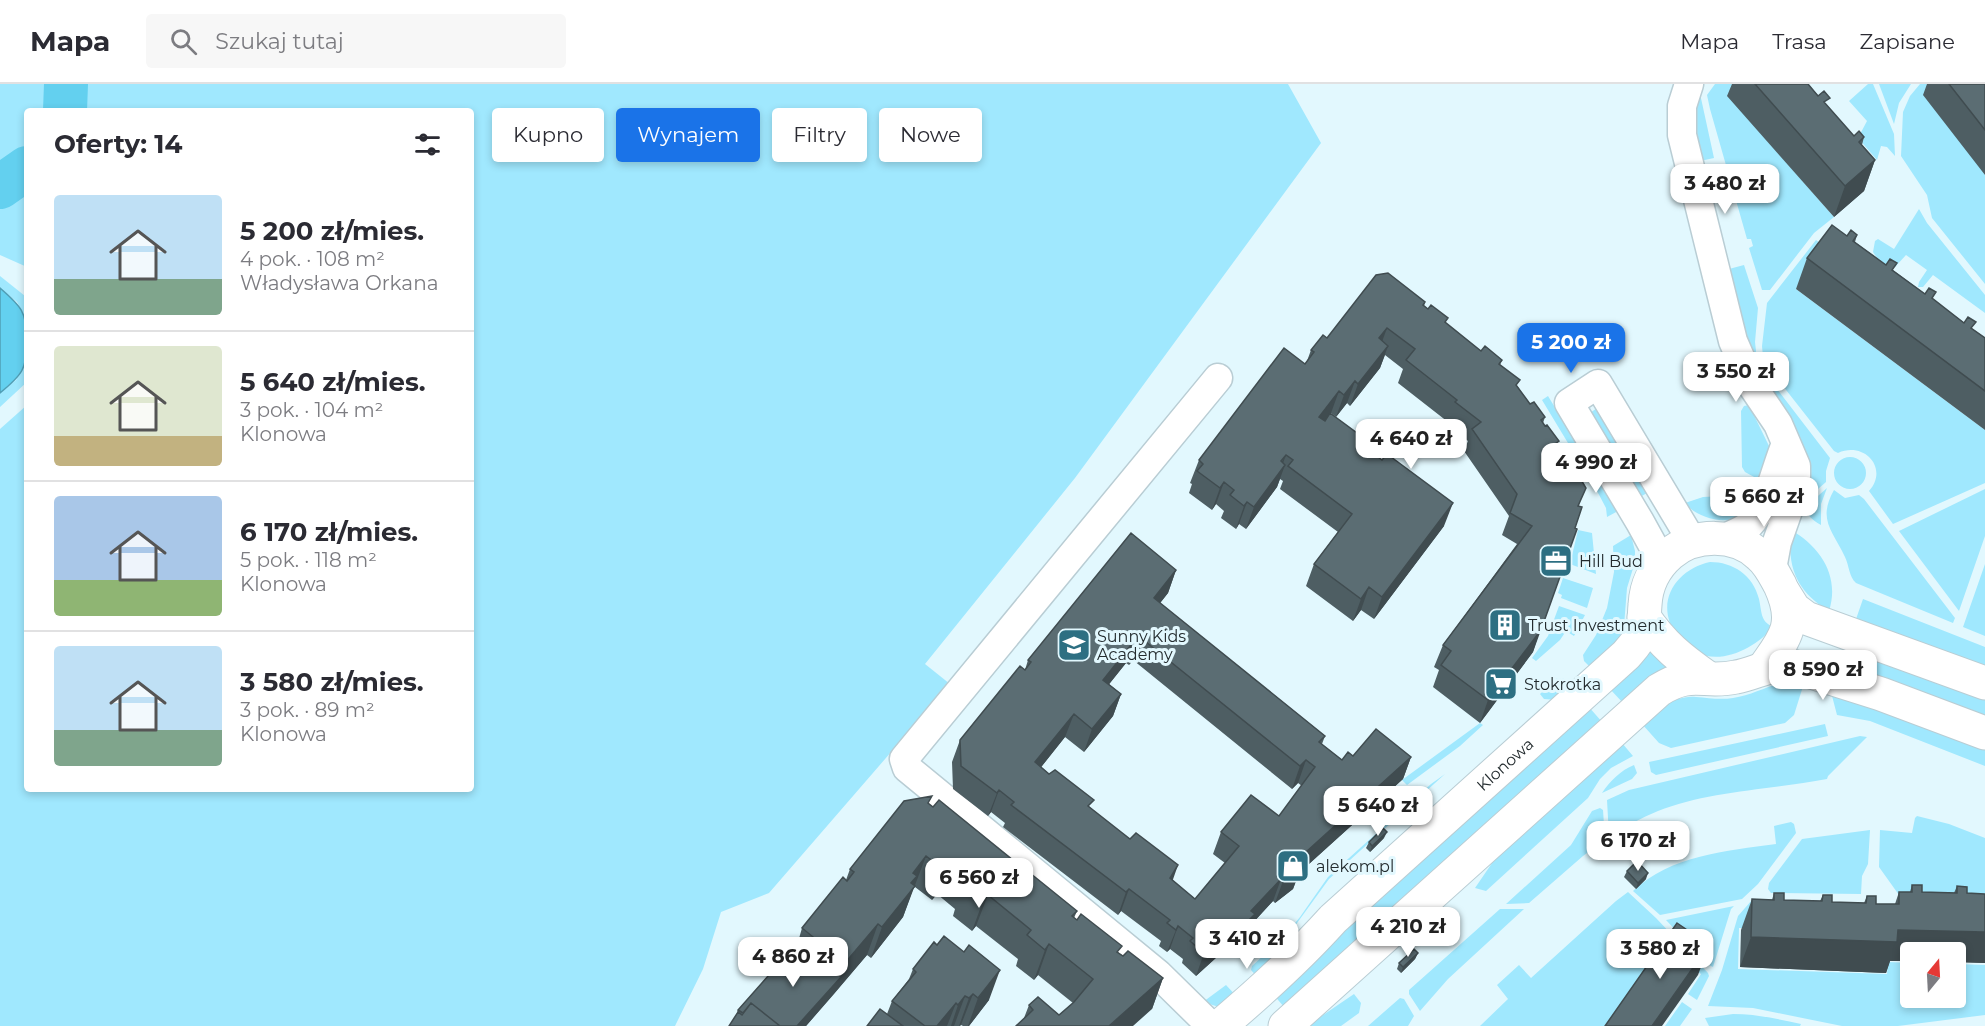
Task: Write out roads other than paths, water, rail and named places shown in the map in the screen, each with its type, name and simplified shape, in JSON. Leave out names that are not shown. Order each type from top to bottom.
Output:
[{"type":"street","points":[[1689,84],[1682,106],[1682,135],[1733,341],[1753,387],[1778,424],[1785,446],[1796,466],[1796,488],[1777,542],[1778,581],[1789,614],[1788,627],[1783,640],[1764,668]]},
{"type":"street","points":[[1211,1026],[1158,974],[907,768],[904,759],[1218,378]]},
{"type":"street","points":[[1662,562],[1641,522],[1569,403],[1598,384],[1708,540],[1746,546],[1759,554],[1794,609],[1806,618],[1985,682]]},
{"type":"street","points":[[1708,678],[1678,657],[1644,617],[1646,589],[1662,562],[1678,548],[1748,526],[1768,495],[1785,446]]},
{"type":"street","name":"Klonowa","points":[[1220,1026],[1281,974],[1333,919],[1626,655],[1642,632],[1644,617]]},
{"type":"street","points":[[1285,1026],[1669,683],[1689,677],[1737,677],[1786,664],[1881,694],[1985,733]]},
{"type":"waterway","points":[[65,108],[66,84]]},
{"type":"waterway","points":[[0,187],[24,170]]},
{"type":"place","name":"Hill Bud","points":[[1556,561]]},
{"type":"place","name":"Trust Investment","points":[[1505,625]]},
{"type":"place","name":"Sunny Kids Academy","points":[[1074,645]]},
{"type":"place","name":"Stokrotka","points":[[1501,684]]},
{"type":"place","name":"alekom.pl","points":[[1293,866]]}]
